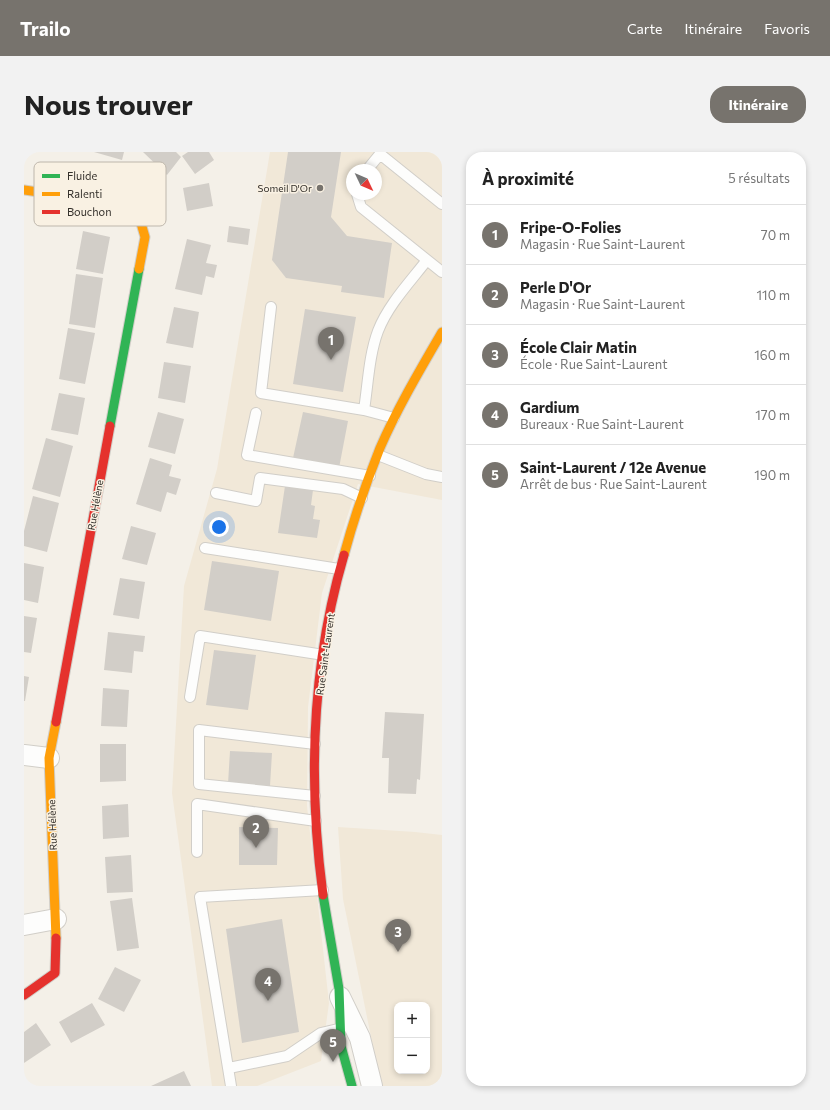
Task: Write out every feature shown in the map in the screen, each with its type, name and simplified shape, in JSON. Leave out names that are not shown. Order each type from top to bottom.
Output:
[{"type":"street","name":"Rue Hélène","points":[[24,190],[34,191]]},
{"type":"street","name":"Rue Hélène","points":[[24,995],[55,973],[56,919],[49,758],[145,237],[142,226]]},
{"type":"street","name":"Rue Saint-Laurent","points":[[371,1083],[360,1038],[347,1026],[340,997],[323,890],[315,796],[316,744],[324,655],[332,601],[339,569],[370,476],[394,418],[419,370],[442,332]]},
{"type":"street","points":[[24,755],[49,758]]},
{"type":"street","points":[[24,925],[56,919]]},
{"type":"street","name":"Rue Saint-Laurent","points":[[347,1026],[340,1042],[351,1086]]},
{"type":"street","points":[[351,1086],[371,1083]]},
{"type":"lane","points":[[372,164],[380,154],[442,204]]},
{"type":"lane","points":[[359,200],[361,207],[442,272]]},
{"type":"lane","points":[[364,410],[373,352],[378,332],[390,309],[427,260]]},
{"type":"lane","points":[[271,307],[260,392],[364,410],[394,418]]},
{"type":"lane","points":[[256,413],[247,455],[370,476]]},
{"type":"lane","points":[[378,455],[426,474],[442,477]]},
{"type":"lane","points":[[216,493],[256,501],[260,478],[343,489],[362,498]]},
{"type":"lane","points":[[205,548],[339,569]]},
{"type":"lane","points":[[190,697],[200,636],[324,655]]},
{"type":"lane","points":[[315,796],[199,784],[199,730],[316,744]]},
{"type":"lane","points":[[197,852],[197,804],[316,821]]},
{"type":"lane","points":[[231,1086],[200,897],[323,890]]},
{"type":"lane","points":[[229,1068],[288,1056],[321,1033],[347,1026]]},
{"type":"shaded area","points":[[270,152],[442,152],[442,500],[358,484],[322,593],[308,707],[307,806],[329,1003],[321,1061],[257,1086],[212,1086],[172,793],[184,586],[217,469]]},
{"type":"shaded area","points":[[338,827],[442,835],[442,1086],[381,1086],[343,899]]},
{"type":"building","points":[[94,152],[124,152],[122,160]]},
{"type":"building","points":[[143,152],[176,152],[181,157],[167,175],[166,162],[153,162]]},
{"type":"building","points":[[188,152],[209,152],[214,160],[195,174],[182,156]]},
{"type":"building","points":[[288,152],[341,152],[331,217],[347,236],[392,243],[384,298],[341,292],[342,286],[286,278],[272,260]]},
{"type":"building","points":[[209,183],[213,206],[187,211],[183,188]]},
{"type":"building","points":[[229,226],[250,229],[248,245],[227,242]]},
{"type":"building","points":[[83,231],[110,237],[103,274],[76,269]]},
{"type":"building","points":[[187,239],[211,245],[206,263],[217,265],[214,278],[206,276],[202,295],[175,289]]},
{"type":"building","points":[[76,274],[103,278],[95,328],[69,324]]},
{"type":"building","points":[[174,307],[199,312],[193,348],[166,343]]},
{"type":"building","points":[[305,309],[356,317],[343,392],[293,384]]},
{"type":"building","points":[[68,328],[95,333],[85,384],[59,379]]},
{"type":"building","points":[[164,362],[191,366],[185,403],[158,398]]},
{"type":"building","points":[[59,393],[85,398],[78,435],[51,430]]},
{"type":"building","points":[[158,412],[184,419],[175,454],[148,447]]},
{"type":"building","points":[[303,412],[348,421],[339,468],[293,458]]},
{"type":"building","points":[[46,438],[73,446],[60,497],[32,489]]},
{"type":"building","points":[[150,458],[172,465],[169,476],[181,479],[176,495],[167,492],[161,512],[136,504]]},
{"type":"building","points":[[285,486],[313,490],[311,505],[315,506],[313,519],[320,520],[317,538],[278,533]]},
{"type":"building","points":[[33,496],[59,503],[47,552],[24,546],[24,531]]},
{"type":"building","points":[[131,526],[156,533],[147,565],[122,559]]},
{"type":"building","points":[[212,561],[279,571],[271,621],[204,610]]},
{"type":"building","points":[[24,563],[44,567],[38,603],[24,600]]},
{"type":"building","points":[[120,578],[145,582],[139,619],[113,615]]},
{"type":"building","points":[[24,616],[37,618],[31,653],[24,652]]},
{"type":"building","points":[[108,632],[145,636],[143,652],[134,651],[132,673],[104,670]]},
{"type":"building","points":[[214,650],[256,655],[248,710],[206,705]]},
{"type":"building","points":[[24,676],[29,677],[25,701],[24,701]]},
{"type":"building","points":[[103,688],[129,690],[127,727],[101,726]]},
{"type":"building","points":[[385,712],[424,714],[420,780],[417,779],[416,794],[388,793],[389,758],[382,758]]},
{"type":"building","points":[[100,744],[126,744],[126,781],[100,782]]},
{"type":"building","points":[[230,751],[272,753],[270,786],[228,784]]},
{"type":"building","points":[[128,804],[129,837],[103,839],[102,806]]},
{"type":"building","points":[[239,827],[278,828],[277,865],[239,865]]},
{"type":"building","points":[[131,855],[133,892],[107,893],[105,857]]},
{"type":"building","points":[[132,898],[139,948],[117,951],[110,901]]},
{"type":"building","points":[[282,919],[299,1032],[242,1043],[226,929]]},
{"type":"building","points":[[115,967],[141,980],[124,1012],[98,999]]},
{"type":"building","points":[[92,1003],[105,1025],[71,1043],[59,1022]]},
{"type":"building","points":[[36,1023],[51,1045],[24,1063],[24,1032]]},
{"type":"building","points":[[184,1071],[191,1086],[151,1086]]},
{"type":"traffic: fast","points":[[110,426],[139,269]]},
{"type":"traffic: fast","points":[[323,895],[339,989],[341,1046],[352,1086]]},
{"type":"traffic: slow","points":[[24,190],[34,191]]},
{"type":"traffic: slow","points":[[139,269],[145,237],[142,226]]},
{"type":"traffic: slow","points":[[344,555],[360,501],[380,448],[402,403],[442,332]]},
{"type":"traffic: slow","points":[[56,722],[49,758],[56,938]]},
{"type":"traffic: jam","points":[[56,722],[110,426]]},
{"type":"traffic: jam","points":[[323,895],[315,810],[316,724],[319,681],[325,638],[333,596],[344,555]]},
{"type":"traffic: jam","points":[[24,995],[55,973],[56,938]]},
{"type":"place","name":"Someil D'Or","points":[[320,188]]},
{"type":"place","name":"Fripe-O-Folies","points":[[331,360]]},
{"type":"place","name":"Perle D'Or","points":[[256,848]]},
{"type":"place","name":"École Clair Matin","points":[[398,952]]},
{"type":"place","name":"Gardium","points":[[268,1001]]},
{"type":"place","name":"Saint-Laurent / 12e Avenue","points":[[333,1062]]}]
